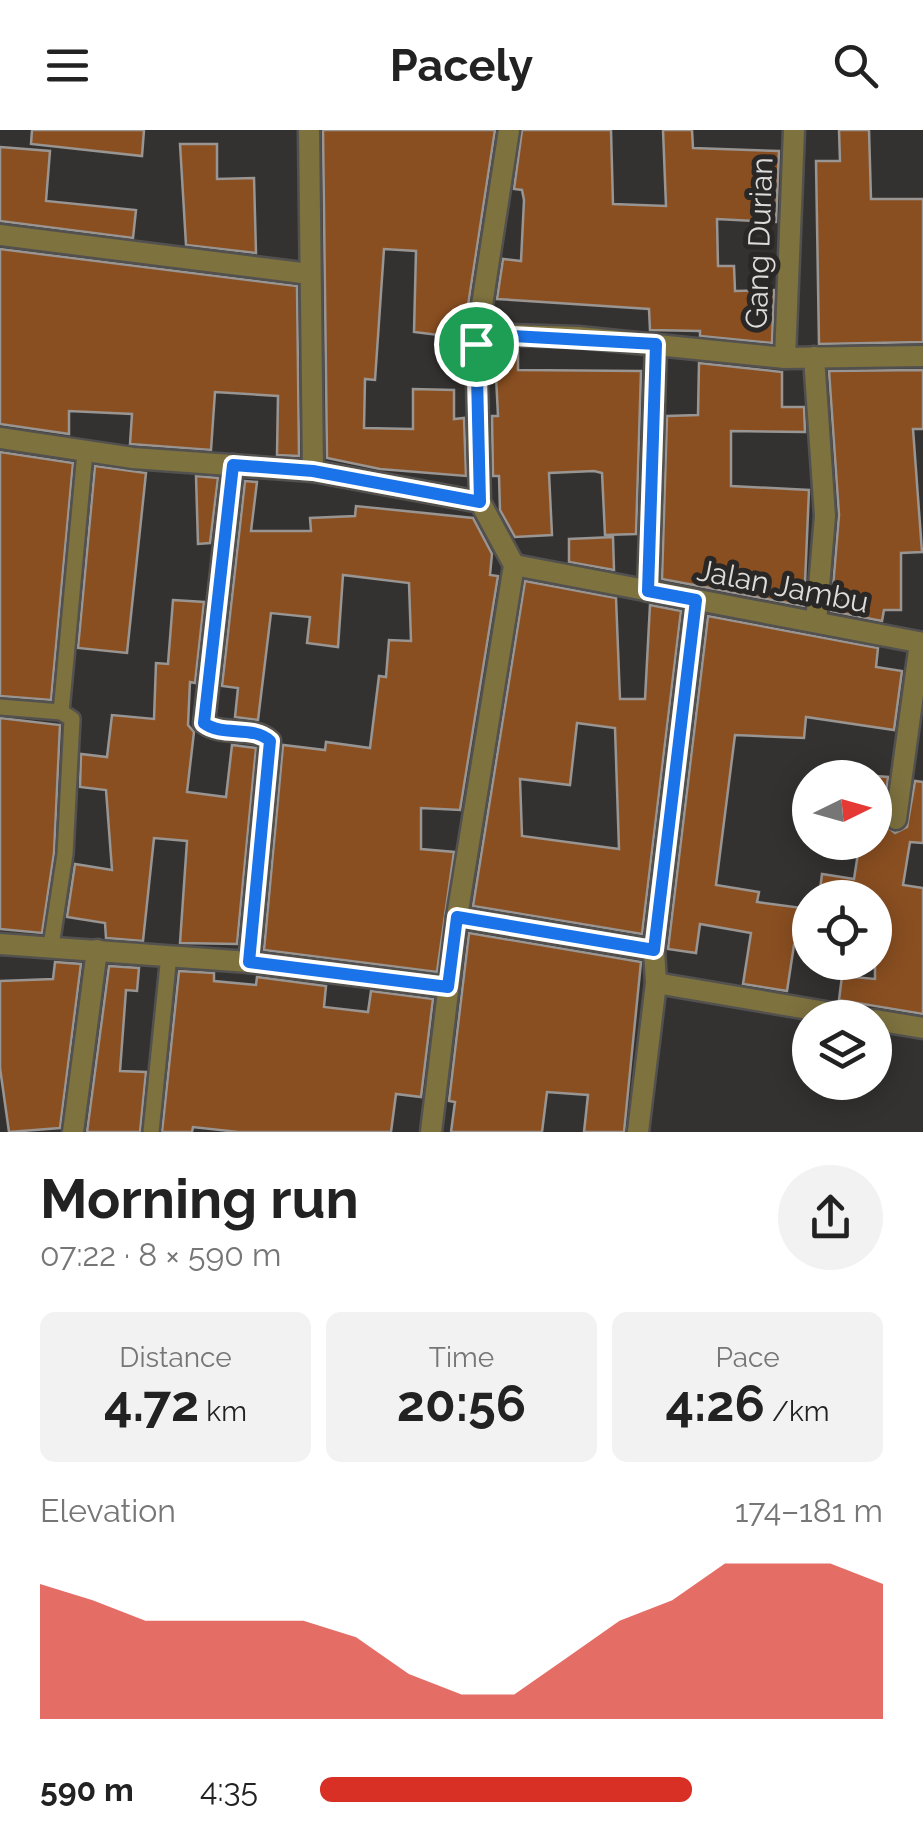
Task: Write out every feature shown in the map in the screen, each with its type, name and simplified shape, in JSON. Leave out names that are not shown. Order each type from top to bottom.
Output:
[{"type":"street","points":[[309,130],[313,471]]},
{"type":"street","points":[[430,1132],[457,917],[514,564],[480,502],[476,334],[508,130]]},
{"type":"street","name":"Gang Durian","points":[[784,358],[794,130]]},
{"type":"street","points":[[0,235],[310,274]]},
{"type":"street","points":[[476,334],[656,344],[784,358],[923,356]]},
{"type":"street","points":[[648,591],[656,344]]},
{"type":"street","points":[[814,358],[825,516],[816,622]]},
{"type":"street","points":[[0,438],[85,452],[313,471],[480,502]]},
{"type":"street","points":[[233,465],[204,723],[214,729],[263,734],[270,741],[249,962]]},
{"type":"street","name":"Jalan Jambu","points":[[514,564],[922,643]]},
{"type":"street","points":[[638,1132],[656,983],[654,950],[696,600]]},
{"type":"street","points":[[896,819],[922,643]]},
{"type":"street","points":[[457,917],[654,950]]},
{"type":"street","points":[[0,944],[249,962],[448,987]]},
{"type":"street","points":[[73,1132],[97,950]]},
{"type":"street","points":[[656,983],[792,1006]]},
{"type":"street","points":[[892,1023],[923,1028]]},
{"type":"lane","points":[[61,712],[85,452]]},
{"type":"lane","points":[[0,707],[61,712],[72,719],[70,792],[51,946]]},
{"type":"lane","points":[[151,1132],[169,956]]},
{"type":"building","points":[[32,130],[144,130],[142,156],[31,144]]},
{"type":"building","points":[[323,130],[495,130],[463,338],[414,332],[416,251],[384,249],[375,380],[365,379],[364,428],[413,429],[413,389],[454,390],[454,419],[464,418],[466,476],[380,469],[327,458]]},
{"type":"building","points":[[522,130],[611,130],[613,204],[666,206],[663,130],[692,130],[693,148],[779,151],[776,222],[717,219],[718,266],[734,266],[735,291],[774,290],[772,343],[700,336],[700,331],[650,330],[649,309],[497,299],[503,259],[521,261],[524,200],[522,190],[514,189]]},
{"type":"building","points":[[839,130],[869,130],[871,199],[923,199],[923,342],[819,344],[816,161],[840,161]]},
{"type":"building","points":[[180,144],[217,144],[217,179],[254,178],[256,253],[186,245]]},
{"type":"building","points":[[0,147],[50,151],[46,201],[136,210],[133,238],[0,221]]},
{"type":"building","points":[[0,249],[297,286],[299,456],[277,455],[278,396],[215,392],[211,450],[130,444],[132,414],[69,411],[69,434],[0,424]]},
{"type":"building","points":[[490,348],[518,349],[518,370],[641,371],[636,534],[605,535],[602,473],[594,471],[549,473],[552,535],[515,537],[500,510],[499,476],[493,476],[492,416],[498,416]]},
{"type":"building","points":[[699,363],[782,372],[782,407],[804,407],[805,432],[731,431],[731,486],[809,490],[804,606],[662,579],[667,416],[698,415]]},
{"type":"building","points":[[923,370],[923,429],[913,429],[922,552],[901,553],[901,610],[884,610],[882,621],[831,611],[839,515],[829,371]]},
{"type":"building","points":[[0,452],[73,463],[51,700],[0,696]]},
{"type":"building","points":[[95,466],[146,473],[127,653],[78,648]]},
{"type":"building","points":[[196,476],[218,478],[210,543],[198,544]]},
{"type":"building","points":[[245,481],[257,482],[251,531],[311,531],[310,518],[355,516],[356,506],[473,518],[492,554],[490,575],[498,576],[460,810],[421,808],[421,849],[454,852],[437,972],[264,950],[283,745],[325,750],[326,742],[370,748],[379,676],[386,677],[389,640],[411,641],[409,583],[343,575],[338,647],[307,643],[310,617],[271,613],[258,720],[235,717],[238,688],[222,686]]},
{"type":"building","points":[[613,537],[614,570],[569,562],[569,539]]},
{"type":"building","points":[[525,581],[616,598],[620,699],[645,699],[650,605],[681,611],[642,934],[473,906]],"holes":[[[577,723],[615,728],[619,849],[522,836],[520,779],[570,785]]]},
{"type":"building","points":[[173,600],[204,602],[195,683],[190,682],[188,725],[194,732],[187,792],[226,797],[232,745],[256,748],[237,944],[180,943],[187,841],[154,838],[143,941],[106,938],[105,923],[67,917],[75,864],[112,870],[106,790],[80,787],[81,754],[107,757],[112,715],[154,719],[156,663],[168,664]]},
{"type":"building","points":[[708,616],[878,648],[876,667],[902,671],[894,730],[806,717],[804,738],[735,735],[716,885],[759,892],[757,902],[792,907],[792,958],[787,991],[743,984],[751,933],[700,924],[696,953],[668,949]]},
{"type":"building","points":[[0,718],[60,725],[54,853],[42,933],[0,929]]},
{"type":"building","points":[[915,781],[923,782],[923,843],[910,842],[903,885],[923,888],[923,1014],[892,1009],[892,1000],[839,1000],[842,980],[892,980],[892,880],[821,880],[822,874],[854,879],[857,860],[892,860],[892,830],[895,833],[907,827]]},
{"type":"building","points":[[469,933],[641,962],[624,1132],[584,1132],[588,1095],[547,1092],[542,1132],[451,1132],[455,1102],[449,1101]]},
{"type":"building","points":[[55,962],[81,964],[60,1128],[9,1132],[0,1068],[0,981],[53,979]]},
{"type":"building","points":[[109,966],[139,968],[137,991],[126,990],[120,1071],[146,1072],[140,1132],[87,1132]]},
{"type":"building","points":[[179,971],[214,973],[214,981],[256,985],[257,977],[326,986],[324,1007],[368,1012],[371,991],[433,999],[421,1097],[396,1094],[391,1132],[238,1132],[193,1127],[192,1132],[162,1132]]},
{"type":"route","points":[[476,334],[656,344],[648,591],[696,600],[654,950],[457,917],[448,987],[249,962],[270,741],[263,734],[214,729],[204,723],[233,465],[313,471],[480,502],[476,344],[476,334]]}]
